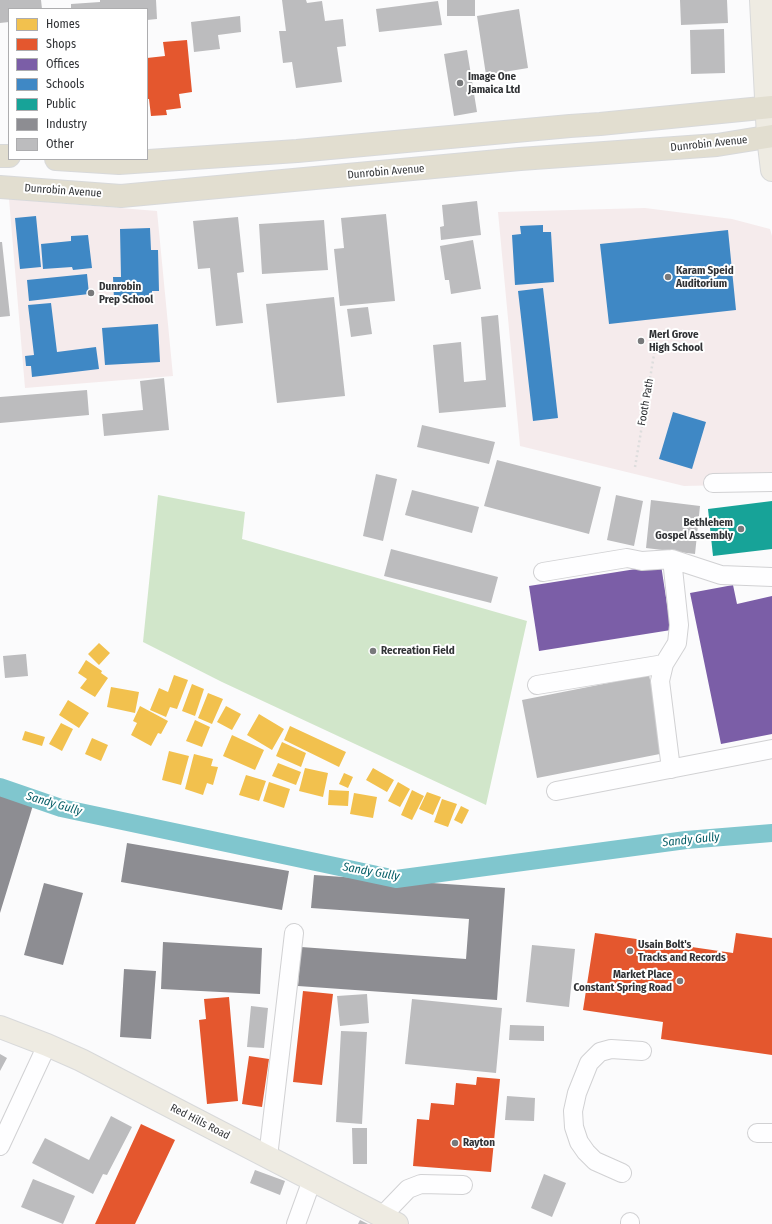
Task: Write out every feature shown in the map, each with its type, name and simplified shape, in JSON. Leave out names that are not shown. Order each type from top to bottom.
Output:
[{"type":"highway","points":[[72,160],[119,163],[296,151],[769,108]]},
{"type":"highway","name":"Dunrobin Avenue","points":[[0,186],[121,196],[520,159],[717,145],[770,137]]},
{"type":"main road","points":[[761,0],[772,170]]},
{"type":"main road","name":"Red Hills Road","points":[[0,1027],[81,1060],[389,1220]]},
{"type":"street","points":[[713,483],[772,482]]},
{"type":"street","points":[[543,572],[627,558],[642,561],[672,559],[721,575],[772,576]]},
{"type":"street","points":[[671,769],[660,681],[664,664],[678,643],[679,625],[672,559]]},
{"type":"street","points":[[537,685],[664,664]]},
{"type":"street","points":[[556,791],[772,749]]},
{"type":"street","points":[[268,1157],[294,933]]},
{"type":"street","points":[[0,1146],[47,1045]]},
{"type":"street","points":[[622,1173],[595,1161],[586,1152],[579,1142],[574,1128],[573,1111],[579,1088],[589,1063],[600,1052],[611,1049],[642,1051]]},
{"type":"street","points":[[296,1224],[312,1180]]},
{"type":"street","points":[[389,1220],[408,1189],[421,1184],[463,1185]]},
{"type":"path","name":"Footh Path","points":[[635,467],[657,336]]},
{"type":"shaded area","name":"Dunrobin Prep School","points":[[9,199],[157,211],[173,376],[25,388]]},
{"type":"shaded area","name":"Merl Grove High School","points":[[645,208],[732,219],[770,229],[772,236],[772,484],[684,486],[520,446],[498,212]]},
{"type":"green space","name":"Recreation Field","points":[[158,495],[245,512],[242,539],[527,621],[486,805],[222,682],[143,642]]},
{"type":"building: Homes","points":[[99,643],[110,653],[99,665],[88,654]]},
{"type":"building: Homes","points":[[86,660],[102,671],[101,673],[108,678],[95,697],[80,688],[87,679],[78,673]]},
{"type":"building: Homes","points":[[174,675],[188,680],[177,709],[170,707],[166,717],[150,710],[159,688],[168,692]]},
{"type":"building: Homes","points":[[192,684],[204,689],[195,716],[182,711]]},
{"type":"building: Homes","points":[[111,687],[139,692],[135,713],[107,707]]},
{"type":"building: Homes","points":[[208,693],[223,699],[212,724],[198,718]]},
{"type":"building: Homes","points":[[68,700],[89,713],[79,728],[59,715]]},
{"type":"building: Homes","points":[[140,706],[168,721],[161,734],[158,733],[151,746],[131,735],[137,723],[133,721]]},
{"type":"building: Homes","points":[[226,706],[241,714],[232,730],[217,722]]},
{"type":"building: Homes","points":[[259,714],[284,729],[272,750],[247,735]]},
{"type":"building: Homes","points":[[195,720],[210,727],[202,747],[186,741]]},
{"type":"building: Homes","points":[[61,723],[73,729],[62,751],[49,744]]},
{"type":"building: Homes","points":[[290,726],[346,752],[339,767],[284,740]]},
{"type":"building: Homes","points":[[25,731],[45,737],[42,746],[22,740]]},
{"type":"building: Homes","points":[[232,735],[264,750],[255,770],[223,756]]},
{"type":"building: Homes","points":[[92,738],[108,745],[101,761],[85,754]]},
{"type":"building: Homes","points":[[282,742],[306,753],[301,767],[276,756]]},
{"type":"building: Homes","points":[[169,751],[189,756],[181,785],[162,780]]},
{"type":"building: Homes","points":[[194,754],[213,759],[211,766],[218,767],[213,785],[207,783],[203,795],[185,789]]},
{"type":"building: Homes","points":[[278,763],[301,772],[296,785],[272,776]]},
{"type":"building: Homes","points":[[305,768],[328,773],[323,797],[299,791]]},
{"type":"building: Homes","points":[[373,768],[394,780],[387,792],[366,780]]},
{"type":"building: Homes","points":[[344,773],[353,777],[348,788],[339,784]]},
{"type":"building: Homes","points":[[246,775],[266,781],[259,801],[239,795]]},
{"type":"building: Homes","points":[[269,782],[290,789],[284,808],[263,801]]},
{"type":"building: Homes","points":[[398,782],[410,789],[400,807],[388,801]]},
{"type":"building: Homes","points":[[329,790],[349,791],[348,806],[328,805]]},
{"type":"building: Homes","points":[[412,790],[424,796],[412,820],[401,815]]},
{"type":"building: Homes","points":[[427,792],[441,797],[433,815],[419,809]]},
{"type":"building: Homes","points":[[354,793],[377,797],[373,818],[350,814]]},
{"type":"building: Homes","points":[[442,799],[457,804],[448,827],[434,822]]},
{"type":"building: Homes","points":[[461,806],[469,810],[462,824],[454,820]]},
{"type":"building: Shops","points":[[187,40],[192,92],[179,94],[181,108],[166,110],[167,115],[151,116],[148,99],[148,58],[165,56],[163,42]]},
{"type":"building: Shops","name":"Market Place Constant Spring Road","points":[[595,933],[733,953],[736,933],[772,938],[772,1055],[661,1039],[663,1022],[583,1010]]},
{"type":"building: Shops","points":[[303,991],[333,994],[322,1085],[293,1082]]},
{"type":"building: Shops","points":[[229,997],[238,1101],[207,1104],[199,1020],[206,1019],[204,999]]},
{"type":"building: Shops","points":[[249,1056],[269,1059],[262,1107],[242,1104]]},
{"type":"building: Shops","name":"Rayton","points":[[477,1077],[500,1079],[491,1172],[413,1166],[417,1119],[429,1120],[431,1103],[454,1105],[456,1083],[476,1085]]},
{"type":"building: Shops","points":[[141,1124],[175,1140],[135,1224],[95,1224]]},
{"type":"building: Offices","points":[[661,565],[671,630],[539,651],[529,586]]},
{"type":"building: Offices","points":[[733,585],[737,604],[772,596],[772,734],[721,744],[690,593]]},
{"type":"building: Schools","points":[[36,216],[41,267],[20,269],[15,218]]},
{"type":"building: Schools","points":[[543,225],[543,232],[551,232],[554,282],[515,285],[512,235],[521,234],[520,226]]},
{"type":"building: Schools","points":[[150,228],[151,250],[158,250],[159,291],[152,291],[152,298],[114,299],[113,277],[121,277],[120,229]]},
{"type":"building: Schools","name":"Karam Speid Auditorium","points":[[728,230],[736,310],[609,324],[600,244]]},
{"type":"building: Schools","points":[[88,235],[92,268],[73,270],[72,267],[43,269],[41,244],[71,241],[71,236]]},
{"type":"building: Schools","points":[[87,274],[89,294],[29,301],[27,280]]},
{"type":"building: Schools","points":[[543,288],[558,418],[533,421],[518,291]]},
{"type":"building: Schools","points":[[51,303],[57,352],[96,347],[99,369],[32,377],[31,366],[26,366],[25,356],[34,355],[28,305]]},
{"type":"building: Schools","points":[[158,324],[160,362],[105,365],[102,328]]},
{"type":"building: Schools","points":[[673,412],[706,422],[692,469],[659,459]]},
{"type":"building: Public","name":"Bethlehem Gospel Assembly","points":[[772,501],[772,549],[713,556],[708,509]]},
{"type":"building: Industry","points":[[0,792],[34,802],[0,913]]},
{"type":"building: Industry","points":[[127,843],[289,871],[282,910],[121,882]]},
{"type":"building: Industry","points":[[314,875],[505,888],[497,1000],[298,986],[301,947],[466,959],[469,919],[311,908]]},
{"type":"building: Industry","points":[[44,883],[83,893],[63,965],[24,955]]},
{"type":"building: Industry","points":[[163,942],[262,948],[260,994],[161,989]]},
{"type":"building: Industry","points":[[124,969],[156,971],[151,1039],[120,1037]]},
{"type":"building: Other","points":[[0,0],[41,0],[42,8],[8,8],[8,22],[0,23]]},
{"type":"building: Other","points":[[100,0],[156,0],[157,19],[148,20],[148,8],[71,8],[71,4],[100,2]]},
{"type":"building: Other","points":[[282,0],[306,0],[307,3],[322,1],[325,21],[343,19],[346,46],[337,47],[342,82],[296,88],[292,62],[283,63],[279,31],[286,31]]},
{"type":"building: Other","points":[[447,0],[475,0],[475,16],[447,16]]},
{"type":"building: Other","points":[[680,0],[727,0],[728,23],[681,25]]},
{"type":"building: Other","points":[[438,1],[442,25],[379,32],[376,9]]},
{"type":"building: Other","points":[[519,9],[528,68],[486,75],[477,16]]},
{"type":"building: Other","points":[[240,16],[241,32],[218,35],[220,49],[194,52],[191,22]]},
{"type":"building: Other","points":[[724,29],[725,73],[691,74],[690,30]]},
{"type":"building: Other","name":"Image One Jamaica Ltd","points":[[467,50],[477,112],[454,116],[444,54]]},
{"type":"building: Other","points":[[477,201],[481,235],[441,240],[440,227],[444,226],[442,205]]},
{"type":"building: Other","points":[[386,214],[395,301],[340,306],[334,249],[344,248],[341,218]]},
{"type":"building: Other","points":[[238,217],[244,272],[237,273],[243,323],[216,326],[210,268],[198,269],[193,221]]},
{"type":"building: Other","points":[[324,220],[328,270],[262,274],[259,224]]},
{"type":"building: Other","points":[[473,240],[481,289],[451,294],[449,280],[445,280],[440,246]]},
{"type":"building: Other","points":[[0,242],[2,242],[10,316],[0,317]]},
{"type":"building: Other","points":[[334,297],[345,396],[277,403],[266,304]]},
{"type":"building: Other","points":[[368,307],[372,334],[351,337],[347,309]]},
{"type":"building: Other","points":[[498,315],[506,407],[439,413],[433,345],[461,342],[464,382],[486,380],[481,317]]},
{"type":"building: Other","points":[[164,378],[169,430],[104,436],[102,414],[143,410],[140,381]]},
{"type":"building: Other","points":[[87,390],[89,415],[0,423],[0,397]]},
{"type":"building: Other","points":[[422,425],[495,442],[489,464],[417,447]]},
{"type":"building: Other","points":[[497,460],[601,487],[589,534],[484,506]]},
{"type":"building: Other","points":[[376,474],[397,479],[383,541],[363,536]]},
{"type":"building: Other","points":[[412,490],[479,507],[472,533],[405,515]]},
{"type":"building: Other","points":[[616,495],[643,501],[634,546],[607,540]]},
{"type":"building: Other","points":[[651,500],[700,506],[695,554],[646,548]]},
{"type":"building: Other","points":[[391,549],[498,577],[491,603],[384,576]]},
{"type":"building: Other","points":[[26,654],[28,676],[5,678],[3,656]]},
{"type":"building: Other","points":[[649,675],[665,753],[537,778],[522,700]]},
{"type":"building: Other","points":[[532,945],[575,949],[569,1007],[526,1002]]},
{"type":"building: Other","points":[[367,994],[369,1023],[340,1026],[337,996]]},
{"type":"building: Other","points":[[412,999],[502,1008],[496,1073],[405,1064]]},
{"type":"building: Other","points":[[251,1006],[268,1008],[264,1048],[247,1047]]},
{"type":"building: Other","points":[[510,1025],[544,1026],[544,1041],[509,1040]]},
{"type":"building: Other","points":[[341,1031],[367,1032],[362,1124],[336,1122]]},
{"type":"building: Other","points":[[0,1054],[7,1058],[0,1071]]},
{"type":"building: Other","points":[[507,1096],[535,1098],[534,1121],[505,1120]]},
{"type":"building: Other","points":[[111,1116],[132,1127],[107,1175],[103,1174],[93,1194],[32,1163],[45,1138],[89,1160]]},
{"type":"building: Other","points":[[352,1128],[367,1128],[367,1164],[353,1164]]},
{"type":"building: Other","points":[[255,1170],[285,1181],[280,1195],[250,1183]]},
{"type":"building: Other","points":[[544,1174],[566,1183],[552,1217],[531,1208]]},
{"type":"building: Other","points":[[33,1179],[75,1196],[63,1224],[21,1207]]},
{"type":"building: Other","points":[[360,1220],[368,1224],[358,1224]]},
{"type":"waterway","name":"Sandy Gully","points":[[0,787],[61,808],[396,879],[686,840],[772,833]]},
{"type":"place","name":"Image One Jamaica Ltd","points":[[460,83]]},
{"type":"place","name":"Karam Speid Auditorium","points":[[668,277]]},
{"type":"place","name":"Dunrobin Prep School","points":[[91,293]]},
{"type":"place","name":"Merl Grove High School","points":[[641,341]]},
{"type":"place","name":"Bethlehem Gospel Assembly","points":[[741,529]]},
{"type":"place","name":"Recreation Field","points":[[373,651]]},
{"type":"place","name":"Usain Bolt's Tracks and Records","points":[[630,951]]},
{"type":"place","name":"Market Place Constant Spring Road","points":[[680,981]]},
{"type":"place","name":"Rayton","points":[[455,1143]]}]
